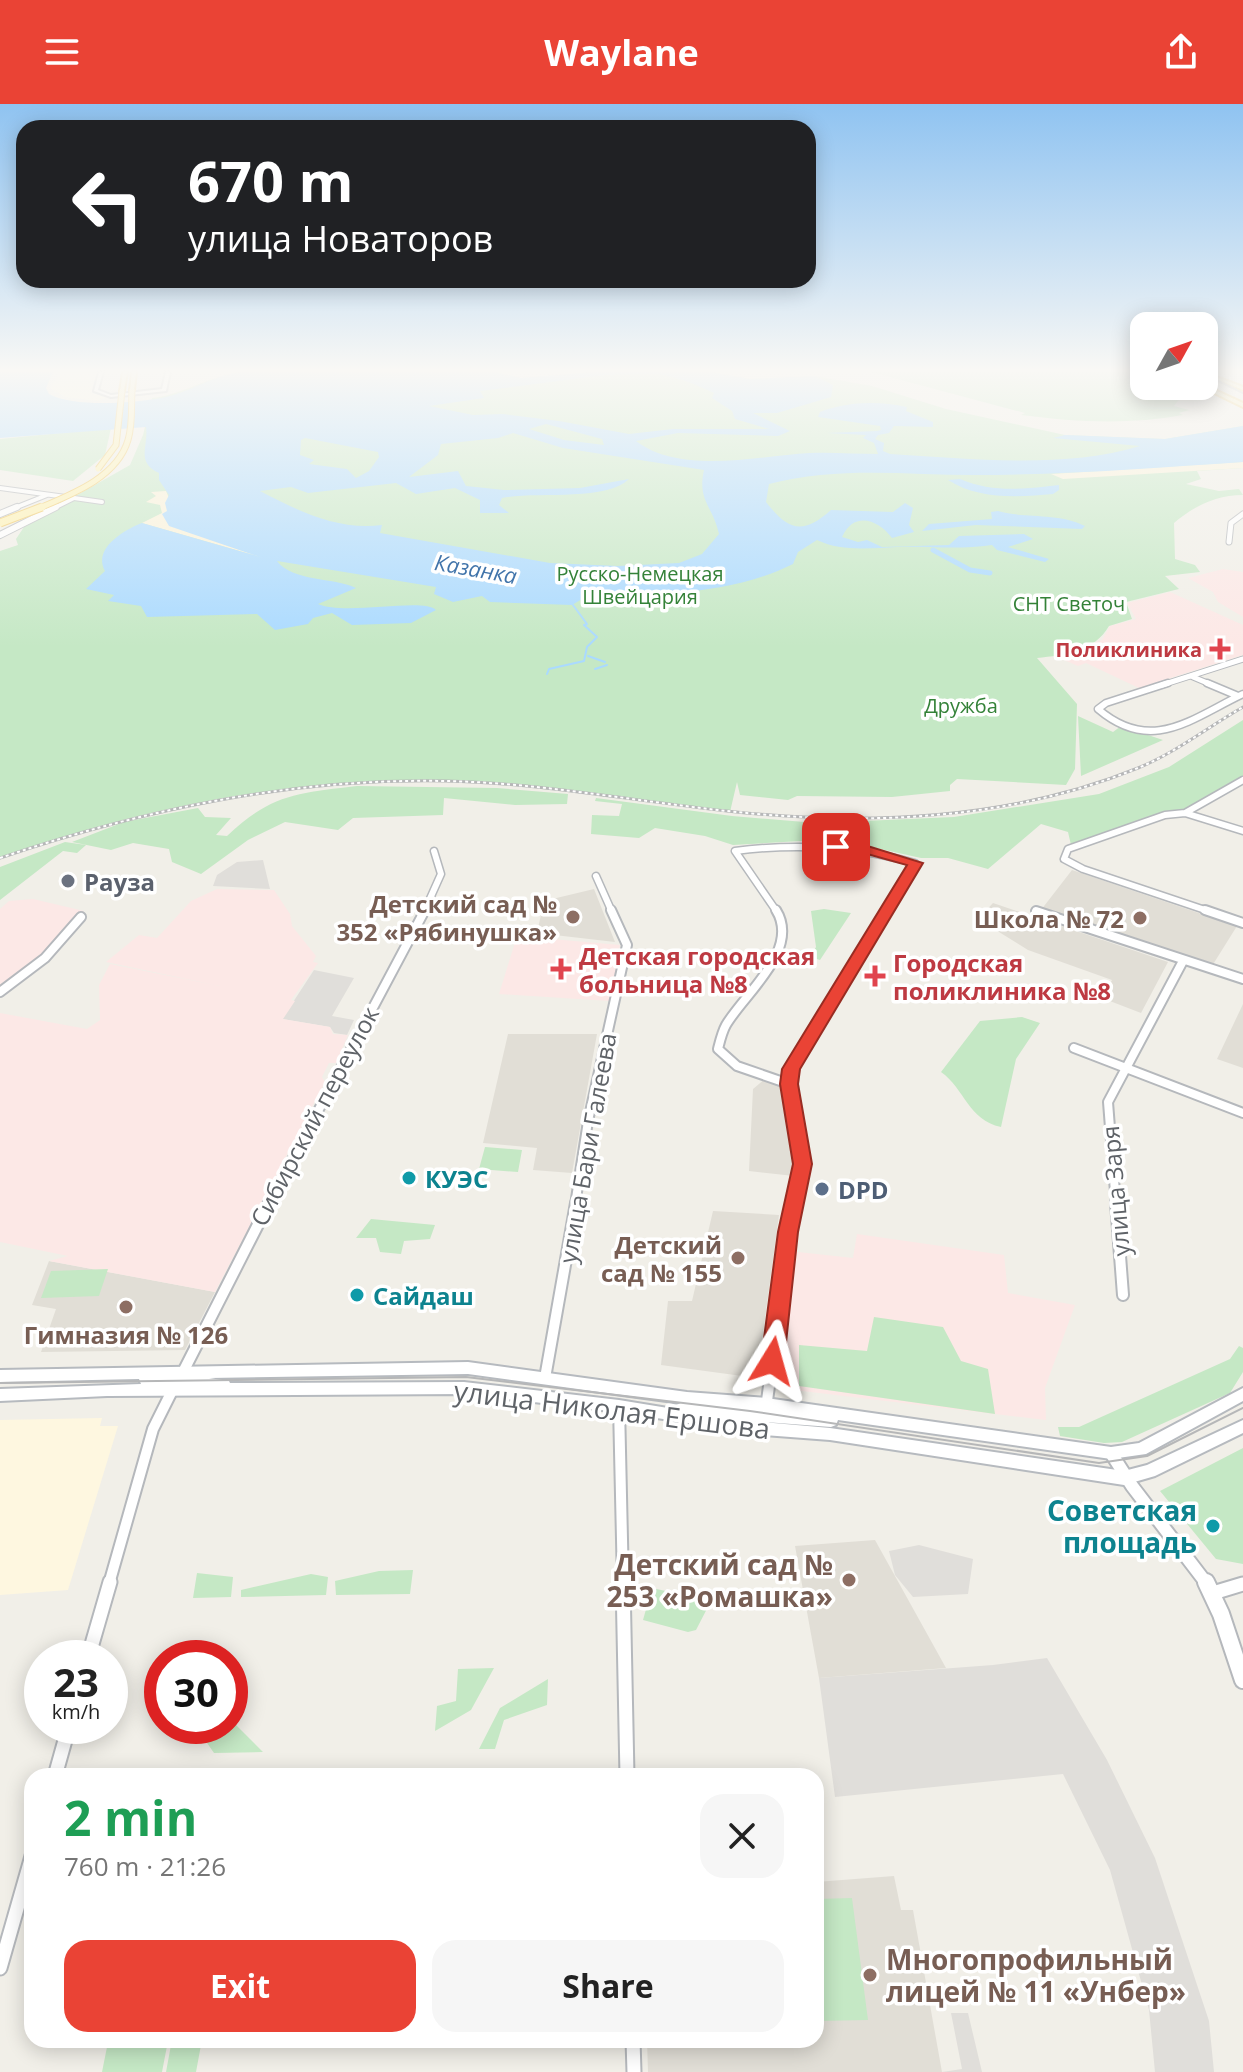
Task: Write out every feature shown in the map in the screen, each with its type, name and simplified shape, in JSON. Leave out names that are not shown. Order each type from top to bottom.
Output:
[{"type":"main road","points":[[0,518],[69,488],[101,464]]},
{"type":"main road","points":[[0,518],[80,488],[114,464]]},
{"type":"main road","name":"улица Николая Ершова","points":[[0,1395],[107,1390],[284,1371],[468,1368],[687,1398],[830,1434],[1124,1478]]},
{"type":"main road","points":[[0,1377],[51,1375],[177,1382]]},
{"type":"main road","name":"улица Николая Ершова","points":[[177,1382],[254,1389],[464,1388],[619,1406],[765,1416]]},
{"type":"main road","points":[[765,1416],[1111,1453],[1141,1449],[1243,1394]]},
{"type":"main road","points":[[1124,1478],[1150,1471],[1243,1426]]},
{"type":"street","points":[[0,488],[102,502]]},
{"type":"street","points":[[0,518],[49,495]]},
{"type":"street","points":[[0,535],[74,498]]},
{"type":"street","points":[[1229,542],[1231,523],[1243,514]]},
{"type":"street","points":[[1241,695],[1175,731],[1148,732],[1119,722],[1098,709],[1106,703],[1243,659]]},
{"type":"street","points":[[1192,677],[1241,695]]},
{"type":"street","points":[[1185,813],[1243,780]]},
{"type":"street","points":[[1243,831],[1185,813],[1165,815],[1068,849],[1064,859],[1083,869],[1243,923]]},
{"type":"street","points":[[765,1416],[788,1232],[802,1164],[789,1084],[796,1057],[882,923],[915,863],[861,848],[763,846],[735,851],[779,915],[782,939],[778,953],[724,1027],[718,1049],[737,1066],[789,1084]]},
{"type":"street","name":"Сибирский переулок","points":[[93,1640],[153,1429],[316,1111],[434,894],[441,874],[434,851]]},
{"type":"street","name":"улица Бари Галеева","points":[[545,1378],[560,1308],[588,1121],[627,945],[596,876]]},
{"type":"street","points":[[1036,911],[1243,979]]},
{"type":"street","points":[[0,992],[45,958],[81,917]]},
{"type":"street","name":"улица Заря","points":[[1123,1295],[1108,1102],[1183,961]]},
{"type":"street","points":[[1074,1048],[1243,1113]]},
{"type":"street","points":[[619,1406],[627,1768]]},
{"type":"street","points":[[1111,1453],[1124,1478],[1195,1565],[1213,1593],[1243,1680]]},
{"type":"street","points":[[1213,1593],[1243,1584]]},
{"type":"street","points":[[57,1768],[64,1744]]},
{"type":"street","points":[[0,1968],[24,1884]]},
{"type":"street","points":[[633,2048],[634,2072]]},
{"type":"shaded area","points":[[1223,569],[1243,572],[1243,617],[1218,602],[1213,592],[1188,578]]},
{"type":"shaded area","points":[[1170,592],[1243,625],[1243,655],[1139,688],[1086,663],[1078,666],[1057,657],[1102,640],[1110,626],[1136,619],[1127,603]]},
{"type":"shaded area","points":[[263,860],[270,889],[213,886],[217,875],[237,862]]},
{"type":"shaded area","name":"Школа № 72","points":[[1072,870],[1237,926],[1212,966],[1041,910]]},
{"type":"shaded area","points":[[217,889],[274,890],[290,914],[292,926],[316,956],[313,962],[318,963],[291,1000],[295,1001],[283,1019],[330,1027],[333,1034],[348,1035],[336,1063],[329,1063],[322,1077],[325,1082],[215,1292],[49,1261],[68,1256],[0,1242],[0,1013],[87,1029],[100,1020],[99,985],[110,964],[220,986],[106,962],[139,935],[157,938],[191,901]]},
{"type":"shaded area","name":"Детский сад № 352 «Рябинушка»","points":[[594,889],[615,942],[537,933],[544,901]]},
{"type":"shaded area","points":[[33,899],[84,911],[27,971],[12,977],[0,989],[0,909],[9,901]]},
{"type":"shaded area","points":[[993,903],[1168,962],[1141,1013],[1102,998],[1112,980],[1028,950],[978,919]]},
{"type":"shaded area","name":"Детская городская больница №8","points":[[517,936],[620,945],[610,1001],[499,994]]},
{"type":"shaded area","points":[[314,970],[354,978],[332,1016],[354,1020],[347,1035],[334,1033],[330,1027],[282,1019]]},
{"type":"shaded area","points":[[1243,1004],[1243,1068],[1217,1059]]},
{"type":"shaded area","points":[[508,1034],[597,1034],[572,1173],[533,1170],[537,1148],[483,1143]]},
{"type":"shaded area","name":"Детский сад № 155","points":[[765,1079],[784,1088],[797,1165],[794,1176],[749,1171],[753,1089]]},
{"type":"shaded area","points":[[713,1211],[779,1215],[757,1378],[661,1365],[668,1301],[692,1301]]},
{"type":"shaded area","points":[[857,1234],[1004,1255],[1008,1293],[1075,1305],[1045,1388],[1046,1420],[777,1388],[789,1251],[853,1258]]},
{"type":"shaded area","name":"Гимназия № 126","points":[[49,1261],[215,1292],[185,1350],[41,1352],[56,1309],[32,1305]]},
{"type":"shaded area","points":[[102,1418],[100,1426],[118,1426],[68,1590],[0,1595],[0,1420]]},
{"type":"shaded area","name":"Детский сад № 253 «Ромашка»","points":[[875,1540],[946,1668],[819,1678],[795,1546]]},
{"type":"shaded area","points":[[919,1545],[973,1559],[968,1594],[913,1597],[895,1575],[889,1551]]},
{"type":"shaded area","points":[[1047,1658],[1107,1760],[1155,1858],[1209,2021],[1214,2072],[1155,2072],[1149,2010],[1110,1870],[1063,1774],[835,1797],[819,1678]]},
{"type":"shaded area","name":"Многопрофильный лицей № 11 «Унбер»","points":[[894,1876],[901,1910],[913,1910],[942,2072],[648,2072],[647,2048],[824,2048],[824,1881]]},
{"type":"shaded area","points":[[951,2013],[968,2013],[982,2072],[942,2072],[962,2069]]},
{"type":"green space","points":[[0,464],[94,464],[73,481],[0,470]]},
{"type":"green space","name":"Русско-Немецкая Швейцария","points":[[1243,464],[1243,468],[1197,471],[1201,479],[1186,484],[1219,491],[1239,489],[1243,495],[1206,503],[1174,523],[1175,559],[1195,565],[1200,572],[1165,576],[1179,589],[1126,602],[1132,619],[1109,626],[1087,647],[1037,658],[1077,704],[1075,769],[1066,785],[957,779],[950,785],[950,791],[892,797],[797,796],[788,800],[740,795],[737,782],[730,812],[482,782],[332,784],[275,790],[164,810],[0,858],[0,551],[18,545],[16,539],[26,524],[130,465]]},
{"type":"green space","points":[[1078,716],[1113,732],[1121,726],[1163,740],[1081,776]]},
{"type":"green space","points":[[1243,720],[1243,777],[1188,809],[1150,816],[1071,845],[1068,832],[1041,824],[988,869],[948,858],[921,858],[867,846],[801,841],[733,845],[705,836],[655,828],[639,838],[591,834],[592,815],[619,816],[622,804],[595,801],[596,798],[732,816],[817,823],[954,817],[1099,794],[1169,767]]},
{"type":"green space","points":[[357,786],[497,788],[568,794],[567,804],[515,805],[444,798],[443,815],[353,818],[338,830],[285,822],[248,840],[201,874],[172,862],[169,849],[133,843],[111,850],[72,842],[124,822],[198,808],[205,817],[231,818],[216,835],[227,836],[258,811],[286,798]]},
{"type":"green space","points":[[65,842],[86,845],[77,853],[63,851],[0,900],[0,867]]},
{"type":"green space","points":[[824,909],[851,913],[820,960],[810,957],[816,947],[811,911]]},
{"type":"green space","points":[[1022,1017],[1040,1023],[1016,1059],[1001,1127],[981,1118],[941,1072],[980,1021]]},
{"type":"green space","points":[[485,1147],[522,1150],[518,1172],[479,1169]]},
{"type":"green space","points":[[371,1219],[435,1225],[430,1239],[404,1241],[401,1254],[380,1252],[376,1238],[356,1238]]},
{"type":"green space","points":[[108,1269],[99,1296],[41,1298],[51,1271]]},
{"type":"green space","points":[[874,1317],[943,1327],[961,1361],[988,1369],[995,1414],[799,1386],[799,1345],[867,1351]]},
{"type":"green space","points":[[1239,1346],[1243,1348],[1243,1372],[1230,1393],[1122,1442],[1104,1443],[1060,1436],[1058,1427],[1079,1427],[1230,1359]]},
{"type":"green space","name":"Советская площадь","points":[[1243,1448],[1243,1564],[1216,1559],[1160,1491]]},
{"type":"green space","points":[[413,1570],[410,1594],[336,1595],[335,1581],[379,1571]]},
{"type":"green space","points":[[197,1573],[233,1577],[231,1597],[193,1598]]},
{"type":"green space","points":[[311,1574],[328,1577],[326,1595],[241,1597],[241,1590]]},
{"type":"green space","points":[[652,1588],[711,1601],[696,1630],[688,1632],[643,1620]]},
{"type":"green space","points":[[494,1668],[471,1710],[435,1731],[437,1706],[456,1701],[458,1669]]},
{"type":"green space","points":[[548,1679],[547,1705],[504,1720],[495,1749],[479,1749],[500,1708]]},
{"type":"green space","points":[[248,1737],[263,1752],[214,1753],[208,1744],[248,1744]]},
{"type":"green space","points":[[852,1898],[868,2020],[824,2021],[824,1899]]},
{"type":"green space","points":[[107,2048],[167,2048],[162,2072],[102,2072]]},
{"type":"green space","points":[[170,2048],[200,2048],[196,2072],[166,2072]]},
{"type":"sand","points":[[1243,464],[1243,468],[1063,479],[1051,474]]},
{"type":"sand","points":[[166,491],[169,498],[260,557],[142,523],[162,513],[160,505],[146,502],[156,496],[151,492]]},
{"type":"water","name":"Казанка","points":[[147,464],[309,464],[347,469],[356,478],[369,471],[374,464],[426,464],[409,477],[458,471],[466,486],[504,490],[580,488],[629,479],[604,491],[502,498],[499,505],[509,513],[480,513],[480,500],[455,488],[416,494],[396,483],[308,493],[291,487],[260,491],[319,518],[350,525],[382,525],[380,533],[550,563],[618,566],[679,563],[702,554],[719,534],[704,496],[704,470],[665,464],[1216,464],[1042,474],[846,473],[769,484],[766,502],[781,519],[796,526],[812,524],[831,510],[893,512],[905,503],[913,508],[909,525],[914,532],[892,538],[880,526],[860,521],[853,523],[842,537],[858,542],[867,540],[882,547],[949,545],[959,536],[1024,534],[1033,539],[1008,547],[1049,559],[1045,562],[997,550],[992,545],[856,548],[817,540],[798,552],[793,564],[743,582],[690,592],[582,599],[572,605],[490,602],[482,596],[453,602],[434,594],[436,587],[277,561],[293,573],[356,588],[318,604],[346,608],[416,605],[436,610],[411,623],[352,625],[332,613],[313,618],[308,624],[275,630],[257,614],[147,617],[141,606],[108,601],[114,595],[86,589],[105,571],[102,563],[107,547],[120,535],[142,523],[260,557],[169,526],[162,514],[167,511],[165,503],[169,495],[159,480],[159,473]]},
{"type":"water","points":[[960,479],[997,488],[1059,485],[1059,490],[1053,494],[999,496],[973,491],[948,480]]},
{"type":"water","points":[[991,512],[1053,517],[1085,526],[1082,529],[976,525],[922,531],[929,524],[992,519]]},
{"type":"waterway","points":[[933,550],[970,570],[990,573]]},
{"type":"waterway","points":[[547,674],[549,669],[584,661],[587,647],[597,637],[584,625],[587,624],[573,605]]},
{"type":"waterway","points":[[588,656],[605,662]]},
{"type":"waterway","points":[[595,669],[607,665]]},
{"type":"tram line","points":[[0,1383],[466,1377],[750,1411],[1099,1463],[1147,1456],[1243,1408]]},
{"type":"railway","points":[[0,858],[164,811],[276,791],[389,781],[517,785],[779,816],[883,818],[987,809],[1089,786],[1138,768],[1243,707]]},
{"type":"place","name":"Поликлиника","points":[[1220,649]]},
{"type":"place","name":"Рауза","points":[[68,881]]},
{"type":"place","name":"Детский сад № 352 «Рябинушка»","points":[[573,917]]},
{"type":"place","name":"Школа № 72","points":[[1140,918]]},
{"type":"place","name":"Детская городская больница №8","points":[[561,969]]},
{"type":"place","name":"Городская поликлиника №8","points":[[875,976]]},
{"type":"place","name":"КУЭС","points":[[409,1178]]},
{"type":"place","name":"DPD","points":[[822,1189]]},
{"type":"place","name":"Детский сад № 155","points":[[738,1258]]},
{"type":"place","name":"Сайдаш","points":[[357,1295]]},
{"type":"place","name":"Гимназия № 126","points":[[126,1307]]},
{"type":"place","name":"Советская площадь","points":[[1213,1526]]},
{"type":"place","name":"Детский сад № 253 «Ромашка»","points":[[849,1580]]},
{"type":"place","name":"Многопрофильный лицей № 11 «Унбер»","points":[[870,1975]]},
{"type":"route","points":[[772,1361],[788,1232],[802,1164],[789,1084],[791,1069],[882,923],[915,863],[861,848],[836,847]]},
{"type":"park label","name":"СНТ Светоч","points":[[1069,603]]},
{"type":"park label","name":"Дружба","points":[[961,705]]}]
